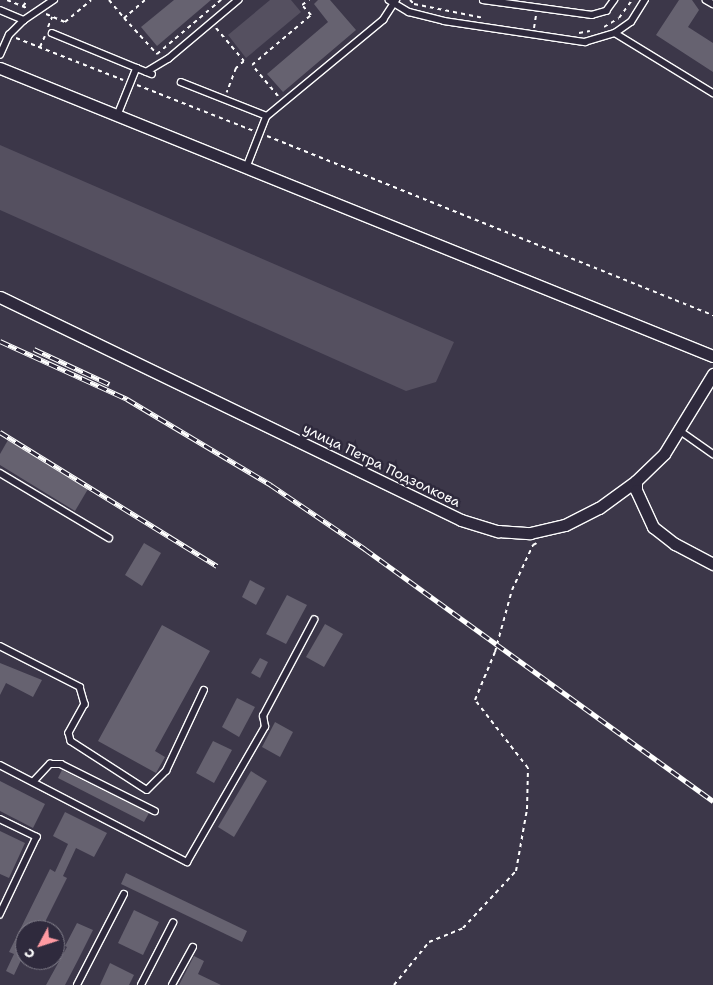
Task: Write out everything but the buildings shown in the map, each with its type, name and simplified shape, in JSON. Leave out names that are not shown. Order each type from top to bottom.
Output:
[{"type":"street","points":[[0,68],[713,356]]},
{"type":"street","name":"улица Петра Подзолкова","points":[[0,297],[461,520],[498,531],[530,533],[565,525],[599,508],[636,481],[664,454],[711,382]]},
{"type":"street","points":[[636,481],[636,490],[653,527],[675,544],[713,564]]},
{"type":"lane","points":[[0,55],[9,35],[24,20],[39,12],[54,0]]},
{"type":"lane","points":[[52,33],[149,73],[238,0]]},
{"type":"lane","points":[[483,0],[592,15],[606,11],[614,0]]},
{"type":"lane","points":[[247,167],[267,116],[383,20],[393,1],[409,12],[496,31],[586,42],[615,33],[631,22],[645,0]]},
{"type":"lane","points":[[706,0],[713,4]]},
{"type":"lane","points":[[0,10],[24,20]]},
{"type":"lane","points":[[615,33],[713,93]]},
{"type":"lane","points":[[118,115],[137,68]]},
{"type":"lane","points":[[181,82],[267,116]]},
{"type":"lane","points":[[679,430],[713,454]]},
{"type":"lane","points":[[0,473],[109,538]]},
{"type":"lane","points":[[0,765],[187,862],[265,726],[263,716],[314,620]]},
{"type":"lane","points":[[0,646],[80,687],[85,704],[69,734],[71,741],[147,790],[166,771],[204,690]]},
{"type":"lane","points":[[33,782],[50,764],[61,764],[155,811]]},
{"type":"lane","points":[[0,819],[37,837],[0,915]]},
{"type":"lane","points":[[77,985],[124,894]]},
{"type":"lane","points":[[141,985],[174,923]]},
{"type":"lane","points":[[172,985],[193,947]]},
{"type":"path","points":[[7,0],[65,22],[91,0]]},
{"type":"path","points":[[108,0],[157,54],[221,0]]},
{"type":"path","points":[[124,18],[145,0]]},
{"type":"path","points":[[252,65],[310,15],[302,5],[309,0]]},
{"type":"path","points":[[410,0],[414,4],[488,19]]},
{"type":"path","points":[[598,29],[619,18],[632,0]]},
{"type":"path","points":[[23,6],[26,1]]},
{"type":"path","points":[[211,22],[244,61],[252,65],[283,101]]},
{"type":"path","points":[[525,26],[542,29]]},
{"type":"path","points":[[573,32],[593,31]]},
{"type":"path","points":[[9,35],[260,133],[713,315]]},
{"type":"path","points":[[224,99],[236,68],[244,61]]},
{"type":"path","points":[[394,985],[429,942],[463,928],[516,871],[527,809],[528,768],[475,700],[495,652],[512,590],[533,545]]},
{"type":"shaded area","points":[[270,0],[291,0],[301,12],[246,58],[228,35]]},
{"type":"shaded area","points":[[0,145],[454,342],[436,382],[406,391],[0,210]]},
{"type":"railway","points":[[0,341],[127,399],[271,485],[365,549],[713,801]]},
{"type":"railway","points":[[34,349],[109,384]]},
{"type":"railway","points":[[0,432],[217,566]]}]
